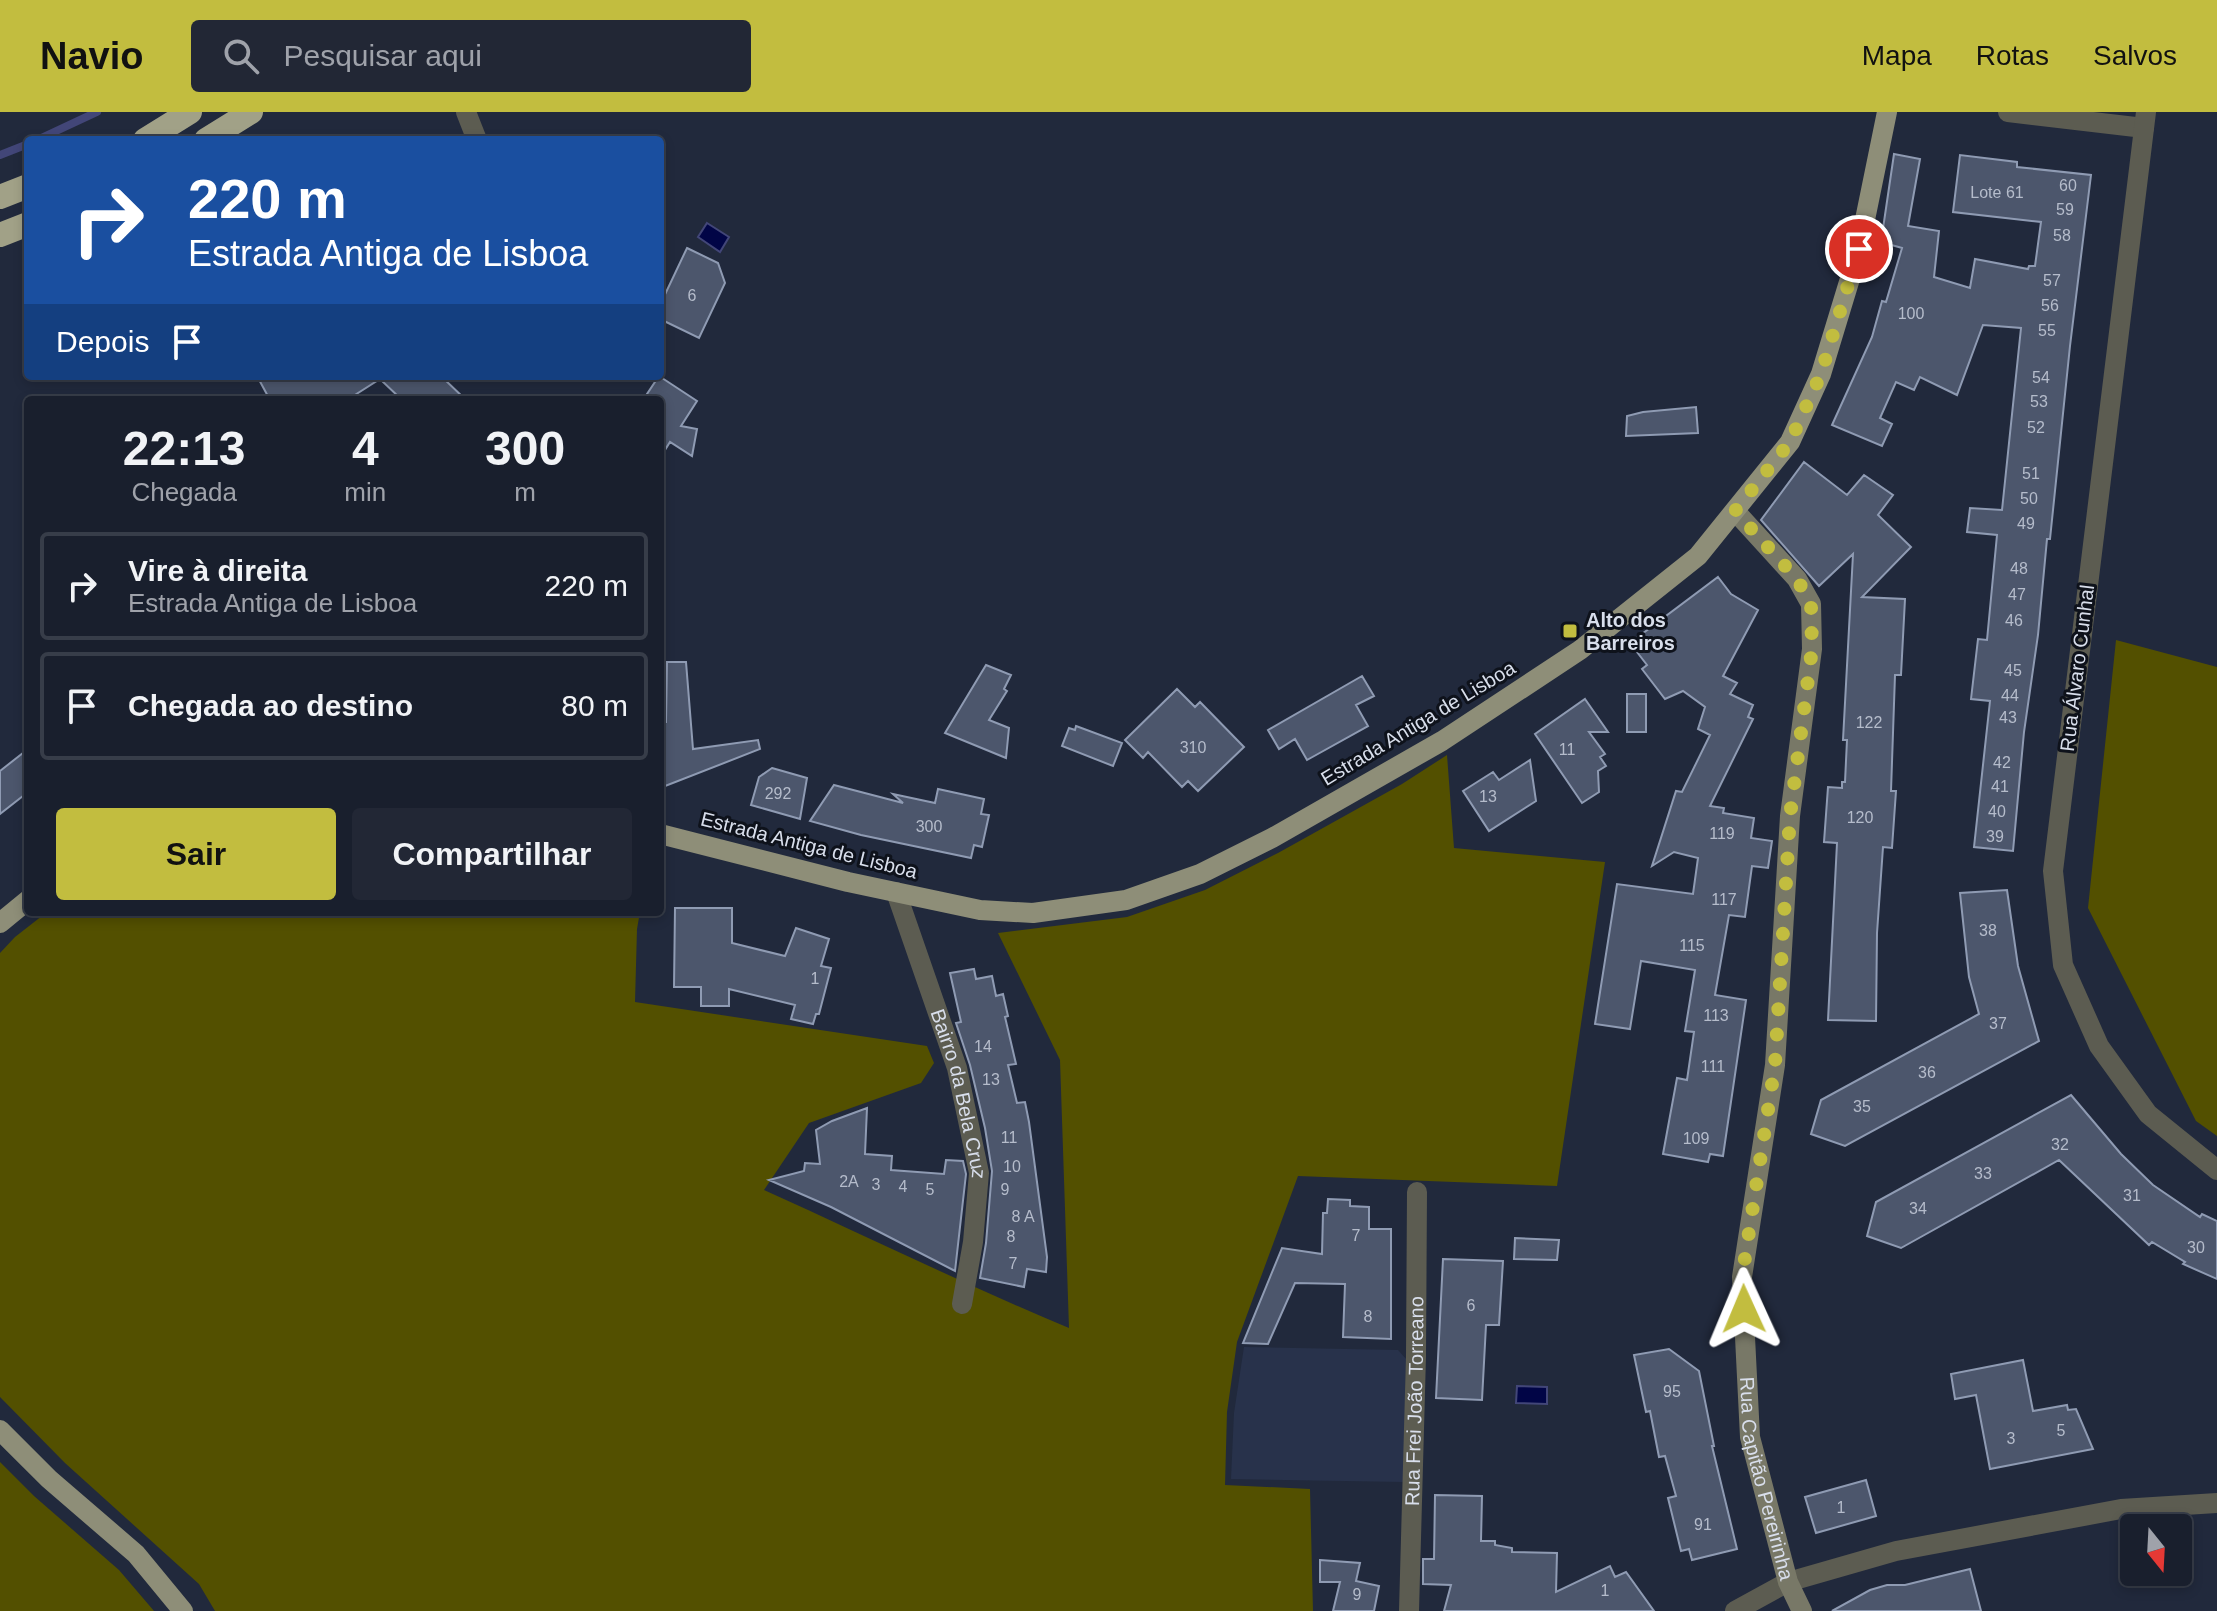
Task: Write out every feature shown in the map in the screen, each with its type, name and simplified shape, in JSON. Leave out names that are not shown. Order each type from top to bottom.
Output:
[{"type":"highway","points":[[151,136],[190,112]]},
{"type":"highway","points":[[212,136],[251,112]]},
{"type":"highway","points":[[0,197],[24,188]]},
{"type":"highway","points":[[0,235],[24,226]]},
{"type":"main road","name":"Estrada Antiga de Lisboa","points":[[664,835],[980,910],[1033,913],[1126,900],[1200,874],[1272,838],[1406,762],[1580,650],[1698,556],[1790,442],[1821,374],[1859,249],[1887,112]]},
{"type":"main road","points":[[0,923],[24,903]]},
{"type":"main road","points":[[0,1430],[49,1479],[136,1554],[183,1611]]},
{"type":"street","points":[[466,112],[475,136]]},
{"type":"street","points":[[2008,112],[2145,120]]},
{"type":"street","name":"Rua Álvaro Cunhal","points":[[2145,120],[2053,871],[2063,965],[2099,1046],[2148,1114],[2217,1170]]},
{"type":"street","name":"Rua Capitão Pereirinha","points":[[1735,511],[1797,579],[1811,604],[1812,649],[1790,816],[1775,1065],[1742,1277],[1750,1437],[1788,1582],[1802,1611]]},
{"type":"street","name":"Bairro da Bela Cruz","points":[[896,892],[957,1068],[979,1173],[973,1242],[962,1304]]},
{"type":"street","name":"Rua Frei João Torreano","points":[[1409,1611],[1417,1192]]},
{"type":"street","points":[[1735,1611],[1788,1582],[1896,1551],[2121,1509],[2217,1503]]},
{"type":"shaded area","points":[[707,223],[729,237],[720,252],[698,237]]},
{"type":"shaded area","points":[[2116,640],[2217,667],[2217,1136],[2196,1121],[2088,908]]},
{"type":"shaded area","points":[[1447,755],[1454,848],[1605,862],[1557,1186],[1298,1176],[1237,1342],[1227,1412],[1225,1485],[1310,1489],[1313,1611],[215,1611],[199,1584],[65,1463],[0,1397],[0,953],[42,916],[639,916],[635,1002],[927,1046],[934,1063],[921,1083],[809,1123],[764,1190],[1069,1328],[1060,1060],[998,933],[1127,917],[1205,890],[1402,784]]},
{"type":"shaded area","points":[[1244,1347],[1398,1350],[1406,1359],[1404,1482],[1231,1479],[1234,1413]]},
{"type":"shaded area","points":[[1517,1386],[1547,1387],[1547,1404],[1516,1403]]},
{"type":"shaded area","points":[[0,1462],[119,1570],[154,1611],[0,1611]]},
{"type":"building","points":[[1894,154],[1920,159],[1908,226],[1939,231],[1934,277],[1970,288],[1975,259],[2028,269],[2035,266],[2041,222],[1953,212],[1960,155],[2017,162],[2017,167],[2091,175],[2050,539],[2047,539],[2038,635],[2024,732],[2013,851],[1974,847],[1990,701],[1971,699],[1978,639],[1987,640],[1997,535],[1967,532],[1970,508],[2002,510],[2021,328],[1983,325],[1957,395],[1920,377],[1914,390],[1896,382],[1880,418],[1892,424],[1882,446],[1832,425],[1872,337],[1882,301],[1886,302],[1902,248],[1881,242]]},
{"type":"building","points":[[687,248],[718,263],[725,283],[699,338],[664,321],[664,297]]},
{"type":"building","points":[[664,379],[697,401],[681,426],[697,429],[692,456],[670,442],[664,452],[664,396],[646,396],[656,380]]},
{"type":"building","points":[[259,380],[378,380],[353,396],[268,396]]},
{"type":"building","points":[[381,380],[445,380],[462,396],[398,396]]},
{"type":"building","points":[[1696,407],[1698,433],[1626,436],[1627,416]]},
{"type":"building","points":[[1804,462],[1847,495],[1864,475],[1893,495],[1878,515],[1911,547],[1862,597],[1905,599],[1901,675],[1895,675],[1891,791],[1896,791],[1892,848],[1883,847],[1877,933],[1876,1021],[1828,1020],[1837,843],[1824,842],[1828,787],[1842,788],[1842,782],[1845,782],[1847,740],[1843,740],[1853,554],[1819,586],[1761,520]]},
{"type":"building","points":[[1718,577],[1731,594],[1758,610],[1723,676],[1737,683],[1730,694],[1753,705],[1748,717],[1753,719],[1710,806],[1724,808],[1723,813],[1754,818],[1751,838],[1772,841],[1768,868],[1752,866],[1745,917],[1729,915],[1715,995],[1746,1000],[1723,1156],[1710,1154],[1708,1162],[1663,1154],[1677,1078],[1687,1080],[1694,1032],[1685,1031],[1695,970],[1641,961],[1630,1029],[1595,1024],[1617,884],[1693,894],[1698,858],[1674,852],[1652,866],[1676,791],[1682,792],[1710,735],[1698,729],[1705,707],[1683,691],[1665,699],[1642,669],[1647,665],[1630,643]]},
{"type":"building","points":[[667,662],[686,662],[693,749],[758,740],[760,749],[664,786]]},
{"type":"building","points":[[986,665],[1011,675],[1004,689],[1007,691],[989,720],[1009,728],[1006,758],[945,733]]},
{"type":"building","points":[[1362,676],[1374,696],[1356,705],[1368,726],[1307,760],[1295,739],[1279,749],[1268,730]]},
{"type":"building","points":[[1177,689],[1195,707],[1200,702],[1244,747],[1198,791],[1188,781],[1182,787],[1148,752],[1143,758],[1125,740]]},
{"type":"building","points":[[1627,694],[1646,694],[1646,732],[1627,732]]},
{"type":"building","points":[[1585,699],[1608,732],[1589,732],[1605,754],[1600,757],[1606,766],[1598,771],[1599,792],[1582,803],[1535,734]]},
{"type":"building","points":[[1076,726],[1122,743],[1113,766],[1062,746],[1069,728],[1075,730]]},
{"type":"building","points":[[24,752],[24,795],[0,814],[0,771]]},
{"type":"building","points":[[1530,760],[1536,801],[1489,831],[1463,791],[1493,772],[1499,780]]},
{"type":"building","points":[[772,768],[807,778],[800,819],[751,805],[759,777]]},
{"type":"building","points":[[834,785],[903,803],[893,794],[935,803],[938,789],[984,799],[981,814],[989,815],[982,847],[974,845],[971,858],[810,821]]},
{"type":"building","points":[[2007,890],[2018,966],[2039,1041],[1845,1146],[1811,1134],[1821,1100],[1979,1014],[1969,977],[1960,893]]},
{"type":"building","points":[[675,908],[732,908],[732,943],[785,956],[796,928],[829,939],[821,966],[831,968],[819,1014],[816,1014],[813,1024],[791,1019],[795,1005],[729,989],[729,1006],[701,1006],[701,987],[674,987]]},
{"type":"building","points":[[974,969],[976,979],[992,976],[996,996],[1003,994],[1016,1064],[1008,1065],[1017,1103],[1025,1102],[1029,1122],[1047,1257],[1046,1272],[1027,1269],[1024,1287],[980,1278],[992,1171],[970,1065],[956,1023],[961,1022],[950,973]]},
{"type":"building","points":[[2071,1095],[2121,1154],[2153,1185],[2200,1217],[2202,1214],[2217,1221],[2217,1279],[2183,1264],[2185,1262],[2152,1242],[2149,1245],[2059,1160],[1901,1248],[1867,1236],[1876,1202]]},
{"type":"building","points":[[867,1108],[865,1154],[892,1156],[891,1170],[944,1174],[946,1160],[963,1161],[966,1174],[955,1271],[831,1207],[769,1180],[804,1171],[805,1163],[820,1164],[816,1130]]},
{"type":"building","points":[[1328,1199],[1350,1200],[1350,1206],[1369,1207],[1369,1229],[1391,1229],[1391,1339],[1343,1337],[1345,1284],[1295,1283],[1268,1344],[1243,1343],[1282,1248],[1322,1254],[1323,1213],[1327,1213]]},
{"type":"building","points":[[1515,1238],[1559,1240],[1557,1260],[1514,1259]]},
{"type":"building","points":[[1443,1259],[1503,1261],[1499,1325],[1486,1325],[1482,1400],[1436,1398]]},
{"type":"building","points":[[1669,1349],[1699,1371],[1712,1446],[1737,1549],[1692,1560],[1689,1549],[1681,1551],[1668,1498],[1676,1496],[1665,1456],[1659,1457],[1634,1355]]},
{"type":"building","points":[[2023,1360],[2033,1411],[2067,1405],[2068,1410],[2076,1409],[2093,1449],[1990,1469],[1976,1395],[1955,1399],[1951,1374]]},
{"type":"building","points":[[1866,1480],[1876,1516],[1816,1533],[1805,1497]]},
{"type":"building","points":[[1435,1495],[1482,1496],[1481,1541],[1495,1541],[1495,1545],[1512,1548],[1512,1552],[1557,1553],[1556,1592],[1610,1566],[1615,1577],[1626,1572],[1654,1611],[1444,1611],[1451,1585],[1423,1584],[1423,1559],[1434,1559]]},
{"type":"building","points":[[1320,1560],[1360,1563],[1356,1581],[1379,1586],[1374,1611],[1333,1611],[1340,1582],[1320,1582]]},
{"type":"building","points":[[1970,1569],[1981,1611],[1832,1611],[1870,1590]]},
{"type":"waterway","points":[[46,136],[97,112]]},
{"type":"waterway","points":[[0,155],[24,146]]},
{"type":"place","name":"Alto dos Barreiros","points":[[1570,631]]},
{"type":"route","points":[[1744,1309],[1742,1277],[1775,1065],[1790,816],[1812,649],[1811,604],[1797,579],[1735,511],[1790,442],[1821,374],[1859,249]]}]
